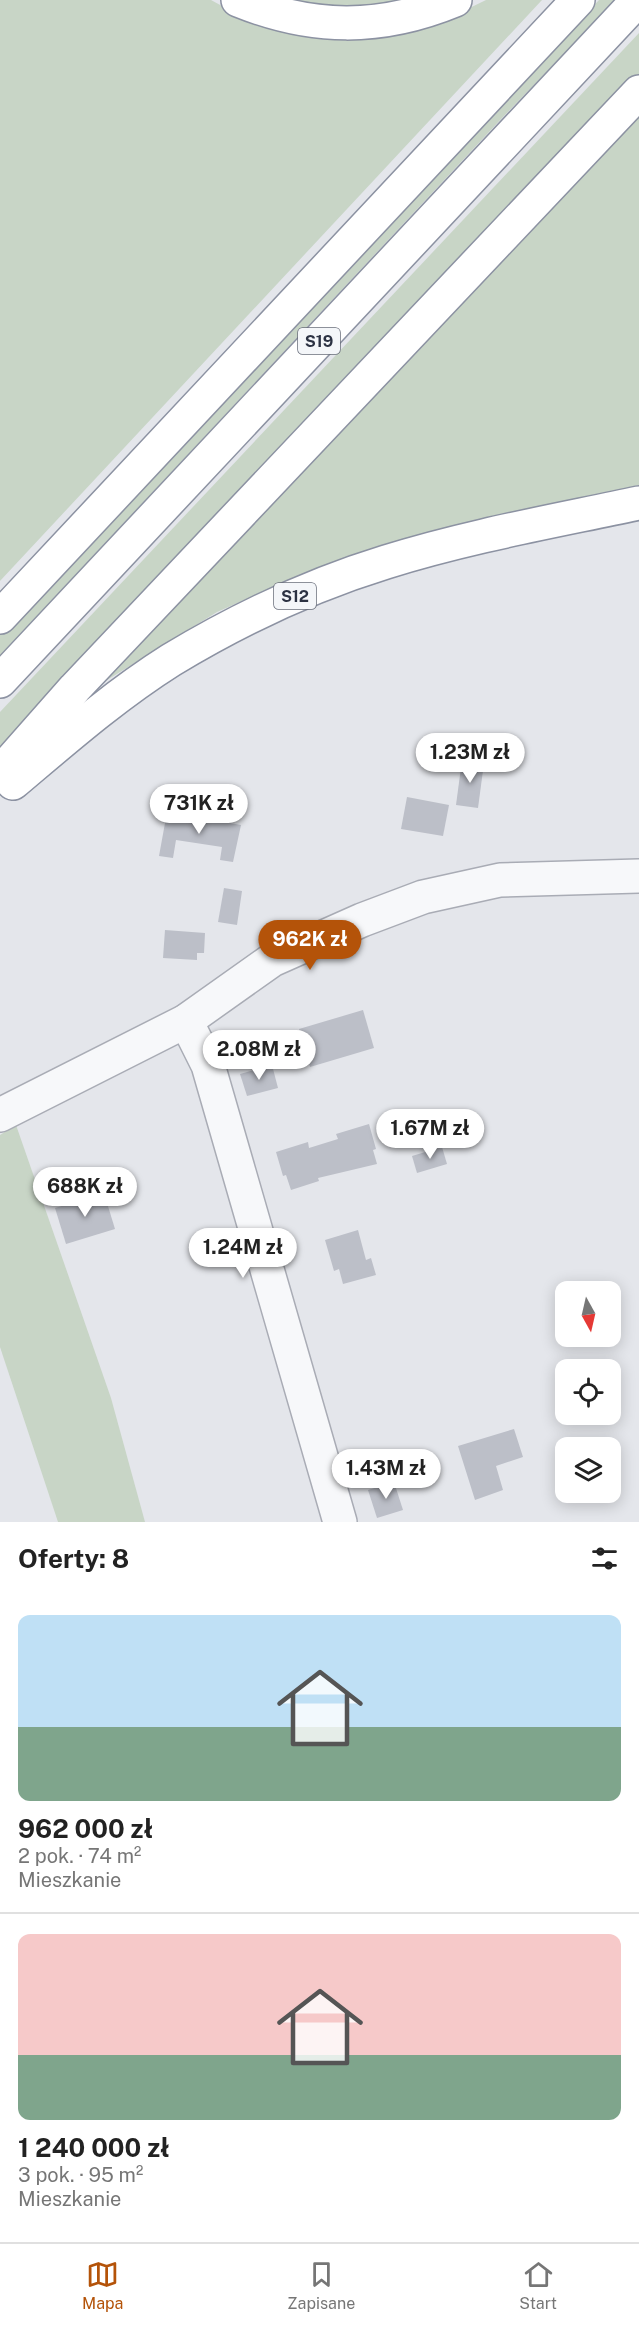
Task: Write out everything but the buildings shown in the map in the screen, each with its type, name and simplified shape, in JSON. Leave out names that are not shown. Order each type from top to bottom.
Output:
[{"type":"highway","points":[[238,0],[266,11],[295,18],[363,24],[404,17],[455,0]]},
{"type":"highway","name":"S19","points":[[0,617],[578,0]]},
{"type":"highway","name":"S19","points":[[0,681],[638,0]]},
{"type":"highway","points":[[0,772],[75,688],[639,92]]},
{"type":"highway","name":"S12","points":[[0,794],[133,686],[210,638],[280,602],[352,573],[408,555],[639,503]]},
{"type":"street","points":[[0,1115],[186,1021],[272,960],[362,920],[423,897],[500,880],[639,876]]},
{"type":"street","points":[[186,1021],[208,1065],[339,1522]]},
{"type":"green space","points":[[0,0],[211,0],[233,12],[445,20],[486,0],[542,0],[0,581]]},
{"type":"green space","points":[[284,0],[414,0],[364,8],[325,8]]},
{"type":"green space","points":[[599,0],[616,0],[503,117],[0,656],[0,635]]},
{"type":"green space","points":[[639,33],[639,75],[0,755],[0,712]]},
{"type":"green space","points":[[639,111],[639,485],[392,543],[296,577],[217,612],[99,685]]},
{"type":"green space","points":[[16,1125],[111,1398],[145,1522],[58,1522],[0,1347],[0,1135]]}]
